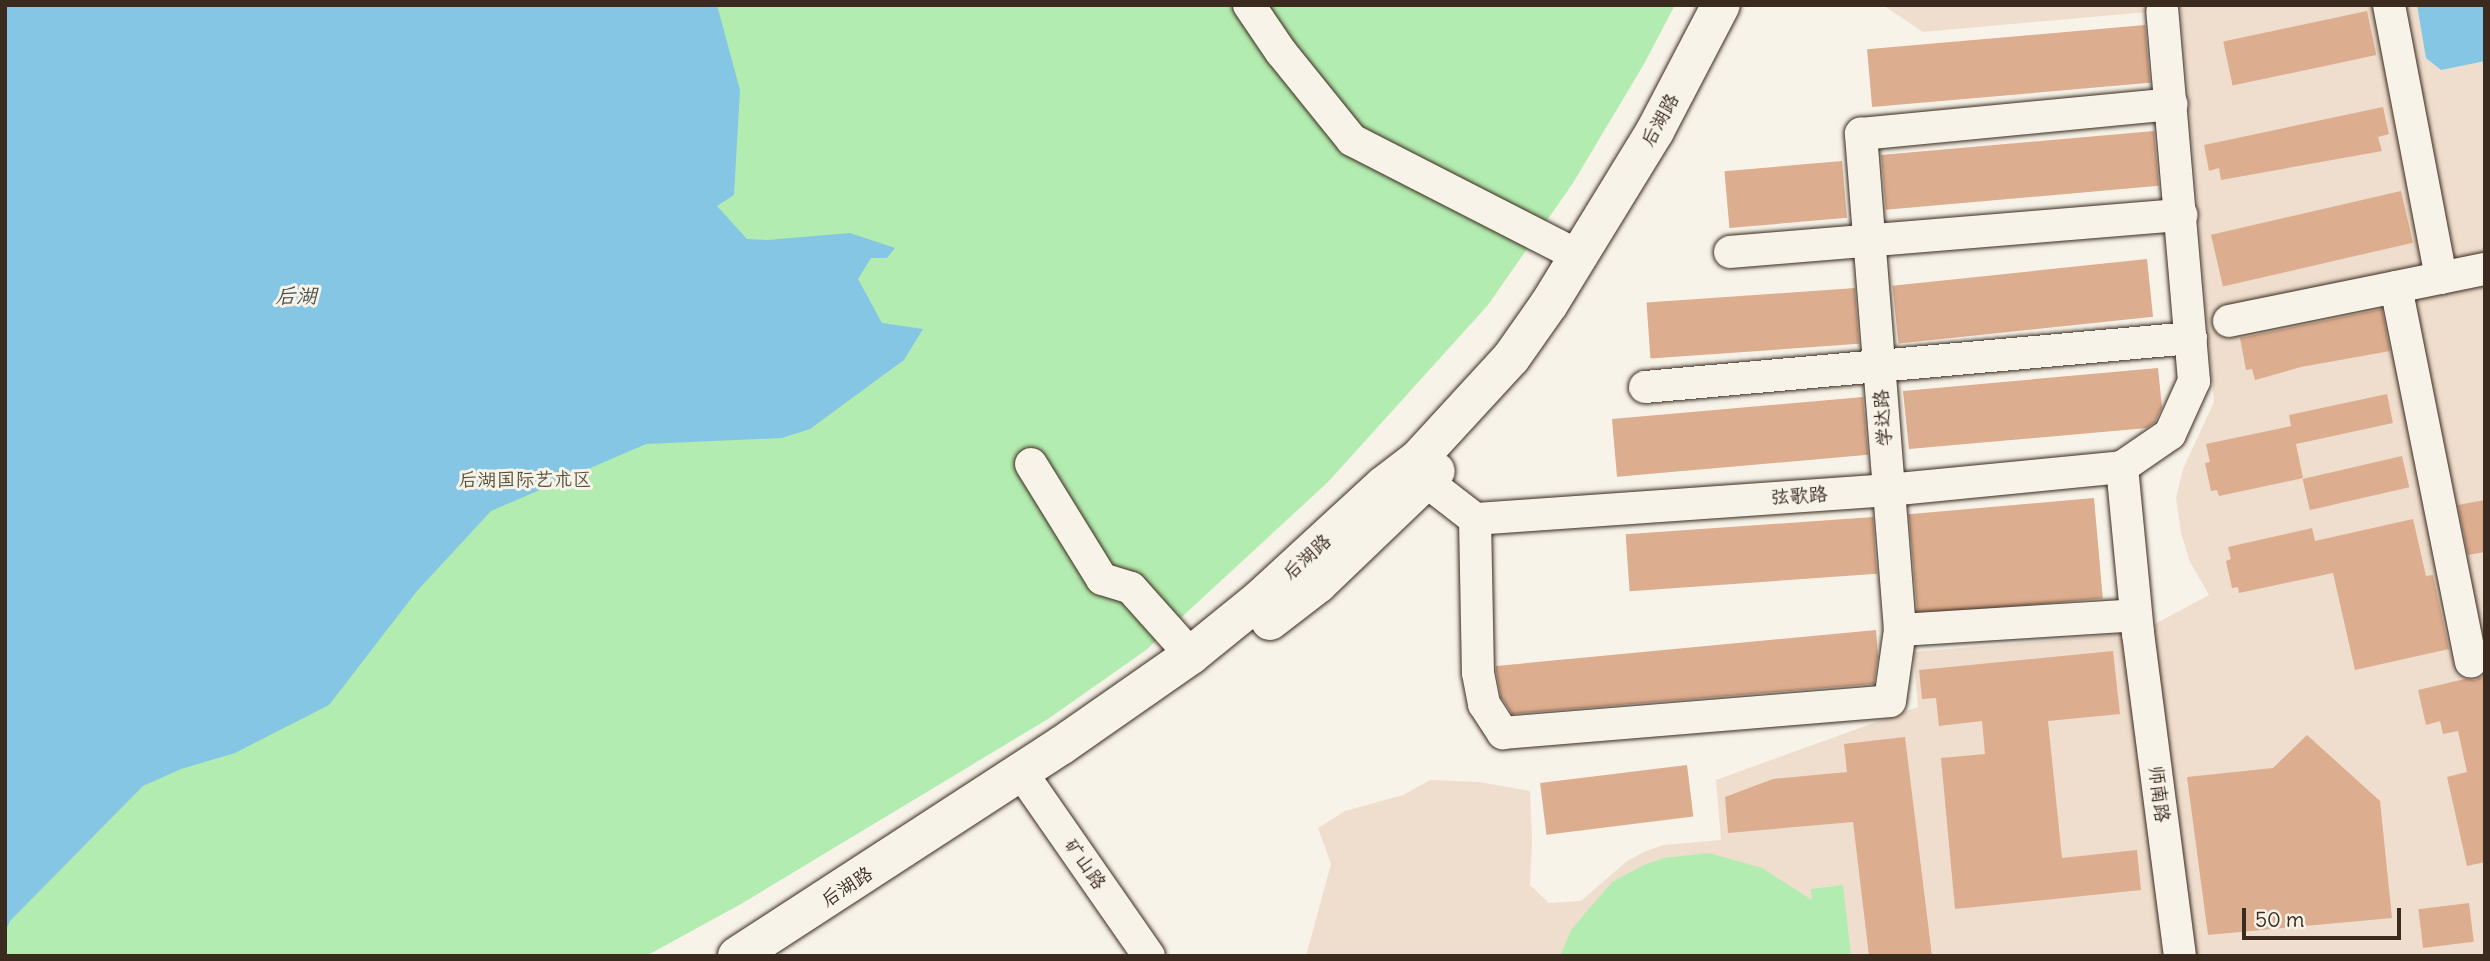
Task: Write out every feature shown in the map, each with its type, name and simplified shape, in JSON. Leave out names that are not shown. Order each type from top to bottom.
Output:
[{"type":"main road","name":"后湖路","points":[[780,956],[1020,785],[1191,655],[1301,563],[1384,485],[1418,459],[1511,358],[1579,256],[1655,131],[1721,5]]},
{"type":"main road","name":"后湖路","points":[[737,956],[1166,700],[1318,584],[1426,481],[1535,362],[1581,295],[1677,127],[1739,5]]},
{"type":"street","points":[[1249,5],[1281,52],[1352,139],[1579,256]]},
{"type":"street","points":[[2389,5],[2441,278]]},
{"type":"street","points":[[2122,467],[2170,434],[2194,381],[2162,11]]},
{"type":"street","name":"学达路","points":[[1475,519],[1478,673],[1484,704],[1503,733],[1890,701],[1900,630],[1861,134],[2172,104]]},
{"type":"street","points":[[1730,252],[2181,215]]},
{"type":"street","points":[[2229,321],[2485,270]]},
{"type":"street","points":[[2396,287],[2471,662]]},
{"type":"street","points":[[1645,387],[2191,338]]},
{"type":"street","points":[[1031,464],[1102,579],[1131,588],[1191,655]]},
{"type":"street","name":"弦歌路","points":[[1475,519],[1888,490],[2122,467]]},
{"type":"street","name":"师南路","points":[[2122,467],[2137,624],[2180,956]]},
{"type":"street","points":[[1426,481],[1475,519]]},
{"type":"street","points":[[1900,630],[2137,624]]},
{"type":"street","name":"矿山路","points":[[1020,785],[1132,956]]},
{"type":"street","name":"矿山路","points":[[1020,785],[1149,956]]},
{"type":"shaded area","points":[[1883,5],[2485,5],[2485,956],[1306,956],[1331,864],[1318,828],[1345,811],[1403,795],[1430,780],[1479,782],[1530,791],[1530,885],[1549,903],[1581,901],[1627,861],[1644,852],[1663,845],[1721,840],[1716,780],[1918,707],[1913,652],[2138,633],[2209,595],[2190,562],[2181,533],[2176,498],[2183,469],[2214,402],[2181,9],[1923,32]]},
{"type":"green space","name":"后湖国际艺术区","points":[[5,5],[1675,5],[1644,64],[1573,183],[1488,305],[1328,482],[1146,650],[1048,719],[741,904],[646,956],[5,956]]},
{"type":"green space","points":[[1709,853],[1762,868],[1812,900],[1811,889],[1843,885],[1851,956],[1560,956],[1571,930],[1612,882],[1664,858]]},
{"type":"water","name":"后湖","points":[[5,5],[717,5],[740,90],[734,195],[717,206],[747,239],[767,240],[850,233],[895,248],[887,258],[871,258],[858,279],[882,323],[923,329],[904,360],[810,429],[782,438],[646,444],[491,511],[417,591],[329,705],[235,753],[181,769],[143,786],[10,921],[5,932]]},
{"type":"water","points":[[2417,5],[2485,5],[2485,61],[2441,70],[2426,58]]},
{"type":"building","points":[[2367,11],[2376,55],[2233,86],[2223,42]]},
{"type":"building","points":[[2145,25],[2150,83],[1872,107],[1867,49]]},
{"type":"building","points":[[2383,107],[2389,134],[2378,137],[2382,151],[2221,180],[2219,168],[2209,171],[2204,145]]},
{"type":"building","points":[[2154,131],[2159,186],[1886,210],[1881,155]]},
{"type":"building","points":[[1842,161],[1847,218],[1729,228],[1724,171]]},
{"type":"building","points":[[2401,191],[2413,243],[2223,287],[2211,235]]},
{"type":"building","points":[[2147,259],[2153,317],[1898,343],[1892,286]]},
{"type":"building","points":[[1855,288],[1859,344],[1650,358],[1647,303]]},
{"type":"building","points":[[2382,309],[2390,351],[2301,367],[2255,380],[2252,369],[2246,370],[2240,338]]},
{"type":"building","points":[[2158,368],[2162,407],[2155,422],[2147,428],[1909,449],[1903,391]]},
{"type":"building","points":[[2387,394],[2393,423],[2296,444],[2303,478],[2219,496],[2217,490],[2211,491],[2205,463],[2210,462],[2206,444],[2291,426],[2289,415]]},
{"type":"building","points":[[1863,397],[1868,455],[1617,477],[1612,419]]},
{"type":"building","points":[[2402,456],[2409,487],[2310,510],[2303,479]]},
{"type":"building","points":[[2094,498],[2103,599],[1918,615],[1909,514]]},
{"type":"building","points":[[2485,500],[2485,552],[2468,555],[2458,505]]},
{"type":"building","points":[[1873,517],[1877,574],[1630,591],[1626,534]]},
{"type":"building","points":[[2413,519],[2426,576],[2433,575],[2449,649],[2355,670],[2333,573],[2239,593],[2238,587],[2232,588],[2226,561],[2231,559],[2228,547],[2312,528],[2315,541]]},
{"type":"building","points":[[1876,630],[1878,656],[1874,684],[1512,714],[1501,697],[1496,671],[1496,666]]},
{"type":"building","points":[[2113,651],[2120,714],[2048,721],[2062,858],[2137,850],[2141,890],[1955,909],[1941,758],[1985,754],[1982,721],[1939,726],[1936,698],[1922,699],[1919,670]]},
{"type":"building","points":[[2485,675],[2485,862],[2467,866],[2447,777],[2467,772],[2458,731],[2443,734],[2440,721],[2426,725],[2418,690],[2465,679],[2475,680]]},
{"type":"building","points":[[2307,735],[2380,801],[2392,918],[2208,935],[2187,777],[2273,768]]},
{"type":"building","points":[[1905,737],[1932,956],[1869,956],[1853,822],[1728,833],[1725,797],[1773,779],[1847,772],[1844,744]]},
{"type":"building","points":[[1687,765],[1693,817],[1546,835],[1540,783]]},
{"type":"building","points":[[2469,903],[2474,942],[2423,948],[2418,909]]}]
